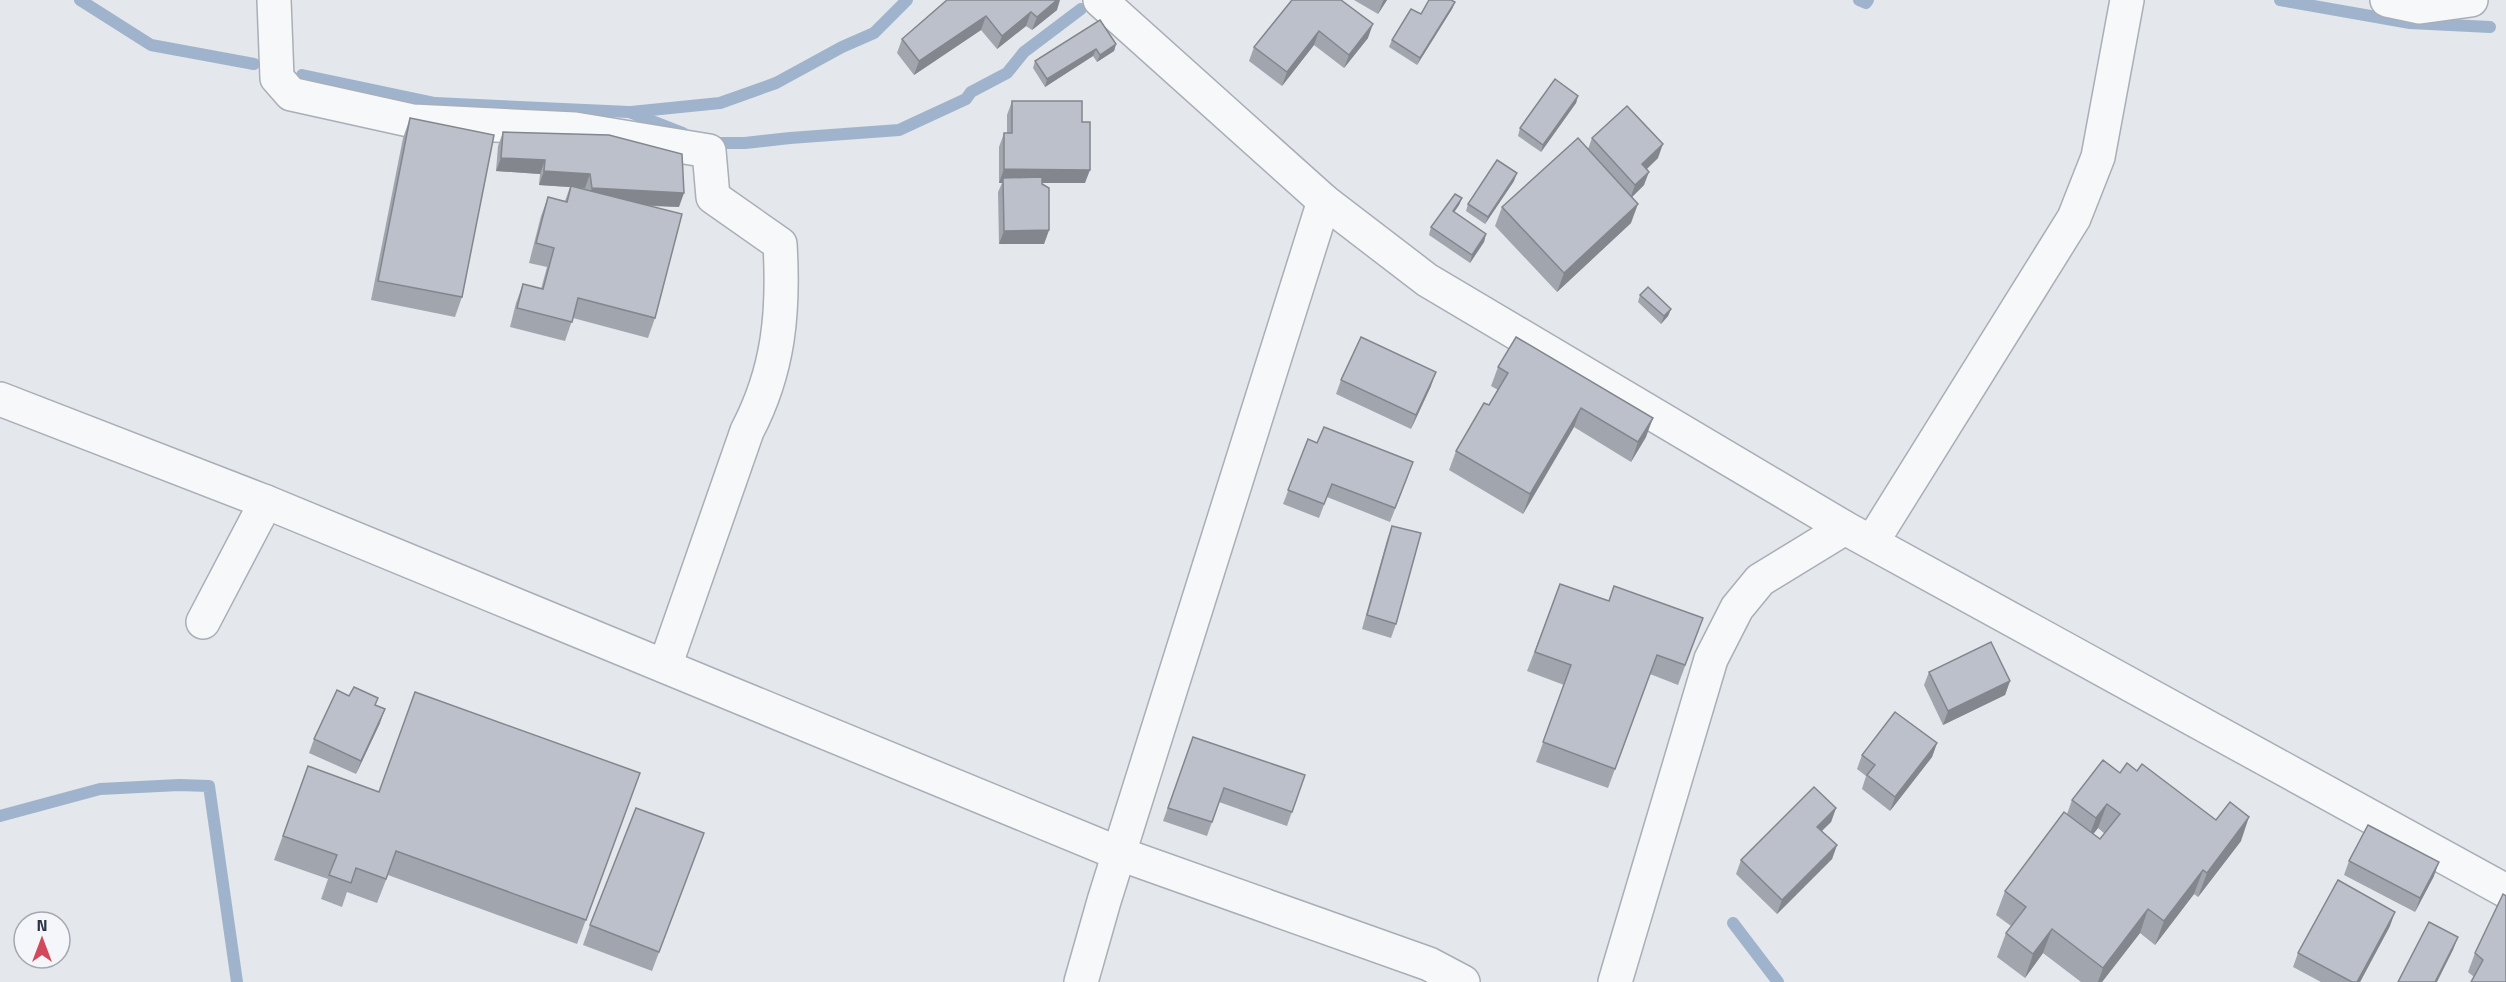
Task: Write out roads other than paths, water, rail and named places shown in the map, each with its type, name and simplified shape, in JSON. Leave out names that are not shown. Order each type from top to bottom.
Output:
[{"type":"street","points":[[274,0],[277,78],[291,94],[413,121],[575,129],[709,151],[713,197],[780,244],[783,287],[775,362],[759,408],[747,431],[665,666]]},
{"type":"street","points":[[1100,0],[1324,201],[1427,280],[1859,535],[2506,891]]},
{"type":"street","points":[[1615,982],[1711,659],[1737,608],[1760,580],[1859,535],[2074,218],[2098,157],[2127,0]]},
{"type":"street","points":[[2387,0],[2420,7],[2471,0]]},
{"type":"street","points":[[1081,982],[1324,201]]},
{"type":"street","points":[[0,399],[266,502],[1120,854],[1429,964],[1463,982]]},
{"type":"street","points":[[203,622],[266,502]]},
{"type":"waterway","points":[[80,0],[151,45],[254,64]]},
{"type":"waterway","points":[[631,112],[720,103],[776,83],[842,47],[874,33],[907,0]]},
{"type":"waterway","points":[[1859,0],[1866,3],[1868,0]]},
{"type":"waterway","points":[[2280,0],[2410,23],[2490,27]]},
{"type":"waterway","points":[[708,143],[745,143],[899,130],[966,99],[971,92],[1007,73],[1024,52],[1081,9]]},
{"type":"waterway","points":[[302,75],[435,103],[629,112],[683,133]]},
{"type":"waterway","points":[[0,816],[100,789],[179,785],[209,786],[237,982]]},
{"type":"waterway","points":[[1733,923],[1778,982]]}]
